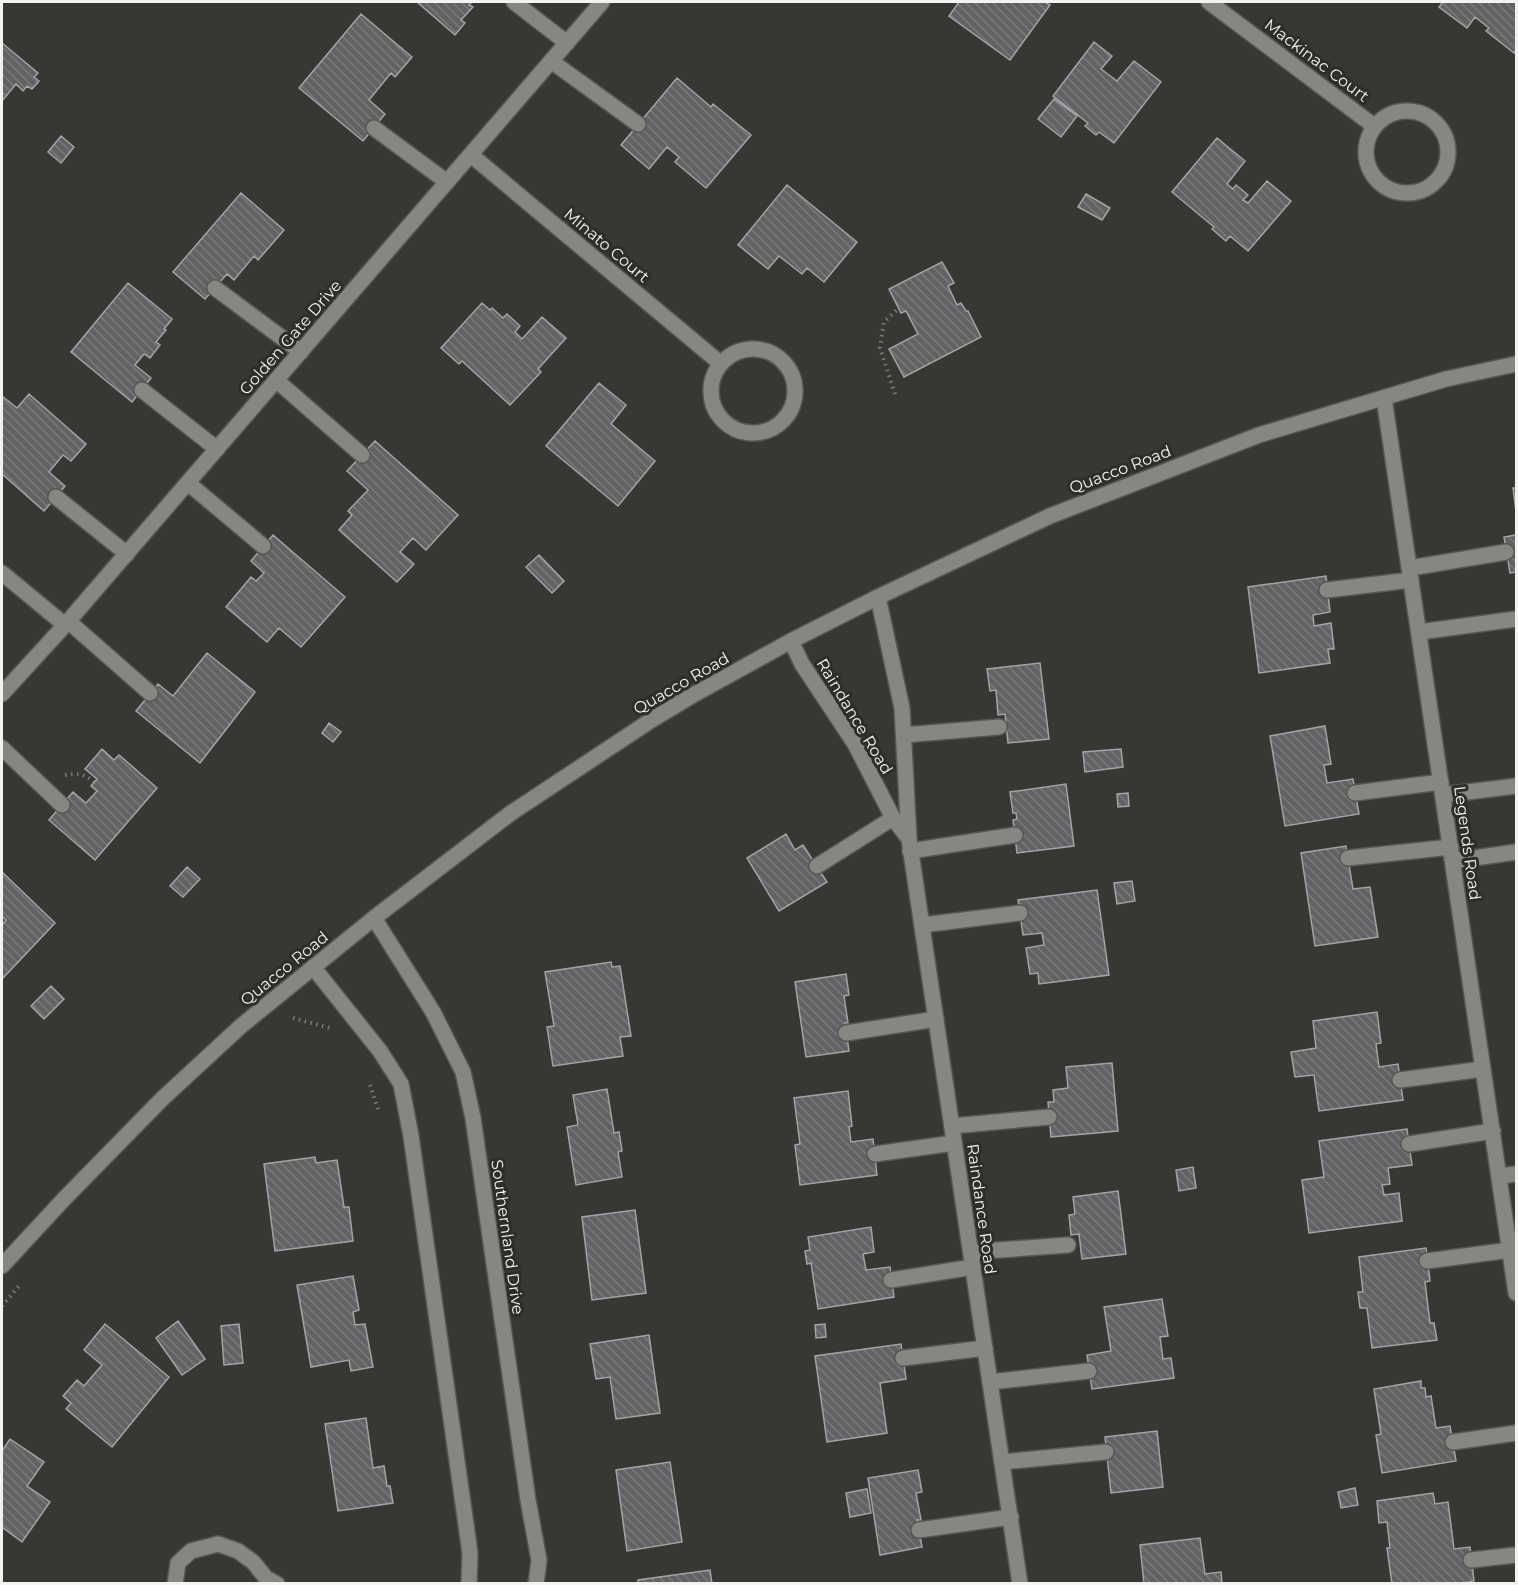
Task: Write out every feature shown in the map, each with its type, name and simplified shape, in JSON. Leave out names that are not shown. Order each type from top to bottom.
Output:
[{"type":"street","points":[[514,2],[567,43]]},
{"type":"street","name":"Golden Gate Drive","points":[[2,694],[127,554],[602,2]]},
{"type":"street","name":"Mackinac Court","points":[[1209,2],[1374,126]]},
{"type":"street","points":[[551,62],[638,124]]},
{"type":"street","name":"Mackinac Court","points":[[1412,110],[1431,118],[1444,133],[1448,150],[1442,174],[1434,184],[1408,194],[1388,189],[1378,182],[1365,158],[1367,138],[1374,126],[1395,111],[1412,110]]},
{"type":"street","points":[[374,128],[447,183]]},
{"type":"street","name":"Minato Court","points":[[471,155],[720,363]]},
{"type":"street","points":[[215,288],[302,352]]},
{"type":"street","points":[[745,349],[759,349],[773,353],[792,373],[796,387],[789,414],[767,431],[753,434],[727,425],[718,415],[712,402],[710,388],[720,363],[732,354],[745,349]]},
{"type":"street","name":"Quacco Road","points":[[2,1266],[162,1099],[241,1026],[374,918],[511,813],[693,695],[791,641],[878,597],[1050,516],[1259,435],[1446,379],[1516,364]]},
{"type":"street","points":[[276,380],[362,455]]},
{"type":"street","points":[[142,390],[217,449]]},
{"type":"street","name":"Legends Road","points":[[1384,398],[1516,1293]]},
{"type":"street","points":[[188,483],[263,546]]},
{"type":"street","points":[[56,497],[127,554]]},
{"type":"street","points":[[1327,590],[1506,552]]},
{"type":"street","points":[[2,573],[150,693]]},
{"type":"street","name":"Raindance Road","points":[[878,597],[902,708],[910,845],[1020,1584]]},
{"type":"street","points":[[1419,632],[1516,619]]},
{"type":"street","name":"Raindance Road","points":[[791,641],[802,664],[855,744],[893,818],[910,845]]},
{"type":"street","points":[[904,735],[999,727]]},
{"type":"street","points":[[2,748],[62,805]]},
{"type":"street","points":[[1355,793],[1516,786]]},
{"type":"street","points":[[817,866],[893,818]]},
{"type":"street","points":[[910,845],[1015,836]]},
{"type":"street","points":[[1348,858],[1516,852]]},
{"type":"street","points":[[922,925],[1020,913]]},
{"type":"street","name":"Southernland Drive","points":[[374,918],[433,1012],[463,1072],[473,1118],[528,1500],[539,1560],[536,1584]]},
{"type":"street","points":[[313,968],[380,1051],[401,1084],[411,1136],[470,1553],[469,1584]]},
{"type":"street","points":[[846,1033],[936,1019]]},
{"type":"street","points":[[1400,1080],[1484,1069]]},
{"type":"street","points":[[952,1125],[1049,1117]]},
{"type":"street","points":[[1409,1144],[1493,1131]]},
{"type":"street","points":[[875,1154],[954,1143]]},
{"type":"street","points":[[1499,1176],[1516,1173]]},
{"type":"street","points":[[971,1252],[1068,1245]]},
{"type":"street","points":[[1427,1261],[1510,1250]]},
{"type":"street","points":[[891,1280],[973,1268]]},
{"type":"street","points":[[903,1358],[985,1348]]},
{"type":"street","points":[[990,1382],[1089,1371]]},
{"type":"street","points":[[1453,1442],[1516,1433]]},
{"type":"street","points":[[1002,1462],[1106,1452]]},
{"type":"street","points":[[919,1530],[1011,1517]]},
{"type":"street","points":[[175,1584],[178,1563],[191,1551],[218,1545],[238,1551],[253,1562],[266,1578],[277,1584]]},
{"type":"street","points":[[1471,1560],[1516,1555]]},
{"type":"path","points":[[895,394],[880,348],[884,321],[899,308]]},
{"type":"path","points":[[285,1025],[293,1018],[333,1029]]},
{"type":"path","points":[[368,1082],[379,1113]]},
{"type":"path","points":[[2,1306],[23,1282]]},
{"type":"building","points":[[417,2],[472,2],[469,5],[473,7],[461,20],[465,23],[455,35]]},
{"type":"building","points":[[959,2],[1045,2],[1050,5],[1010,60],[949,16]]},
{"type":"building","points":[[1443,2],[1516,2],[1516,50],[1514,53],[1486,31],[1489,28],[1475,17],[1467,28],[1439,7]]},
{"type":"building","points":[[361,14],[412,57],[395,77],[391,73],[369,100],[385,114],[363,141],[299,88]]},
{"type":"building","points":[[1094,42],[1112,56],[1101,69],[1117,81],[1134,61],[1161,82],[1114,143],[1099,132],[1096,135],[1085,126],[1088,123],[1053,96]]},
{"type":"building","points":[[2,43],[38,73],[34,77],[39,81],[32,89],[27,86],[23,91],[16,84],[2,101]]},
{"type":"building","points":[[677,78],[711,107],[713,104],[751,135],[706,188],[675,162],[679,157],[667,147],[649,169],[621,145]]},
{"type":"building","points":[[1054,99],[1077,116],[1061,137],[1038,119]]},
{"type":"building","points":[[61,136],[74,147],[61,163],[48,152]]},
{"type":"building","points":[[1217,138],[1245,161],[1227,184],[1233,189],[1236,185],[1248,195],[1243,200],[1248,203],[1267,181],[1291,201],[1248,251],[1230,236],[1226,241],[1212,229],[1214,227],[1172,192]]},
{"type":"building","points":[[787,185],[857,242],[824,282],[807,268],[802,274],[779,256],[768,269],[738,245]]},
{"type":"building","points":[[241,193],[284,230],[258,260],[254,256],[234,280],[227,274],[205,299],[173,272]]},
{"type":"building","points":[[1086,194],[1110,208],[1102,220],[1078,207]]},
{"type":"building","points":[[942,262],[954,283],[948,286],[957,305],[961,303],[968,311],[981,337],[904,377],[889,349],[918,334],[906,311],[901,313],[889,289]]},
{"type":"building","points":[[128,283],[172,319],[156,342],[160,345],[150,358],[144,354],[135,365],[151,378],[132,402],[71,352]]},
{"type":"building","points":[[482,303],[503,318],[507,314],[520,326],[515,332],[522,339],[542,317],[566,338],[538,369],[541,372],[510,405],[462,361],[459,364],[441,348]]},
{"type":"building","points":[[599,383],[626,405],[611,424],[655,461],[618,506],[546,446]]},
{"type":"building","points":[[29,394],[86,444],[71,461],[63,455],[49,472],[65,486],[44,511],[2,474],[2,396],[17,408]]},
{"type":"building","points":[[375,441],[458,515],[426,550],[413,538],[400,552],[414,564],[397,582],[339,530],[352,515],[348,511],[368,490],[347,471]]},
{"type":"building","points":[[1513,488],[1516,488],[1516,511]]},
{"type":"building","points":[[273,535],[345,597],[301,647],[279,628],[267,642],[226,607],[251,577],[256,581],[264,573],[251,561]]},
{"type":"building","points":[[1516,535],[1516,572],[1510,573],[1504,537]]},
{"type":"building","points":[[539,555],[564,581],[552,593],[526,567]]},
{"type":"building","points":[[1326,576],[1330,612],[1313,615],[1314,626],[1331,623],[1334,649],[1328,649],[1330,663],[1259,673],[1248,587]]},
{"type":"building","points":[[207,653],[255,692],[200,763],[136,711],[158,684],[173,696]]},
{"type":"building","points":[[1040,663],[1049,739],[1008,743],[1005,714],[998,715],[996,690],[990,691],[987,669]]},
{"type":"building","points":[[329,723],[341,732],[333,742],[322,733]]},
{"type":"building","points":[[1325,726],[1331,764],[1324,765],[1327,783],[1353,779],[1359,814],[1285,826],[1270,736]]},
{"type":"building","points":[[102,749],[114,760],[119,755],[157,788],[95,860],[49,820],[73,792],[86,803],[97,791],[91,786],[97,779],[85,769]]},
{"type":"building","points":[[1121,749],[1123,767],[1085,772],[1083,752]]},
{"type":"building","points":[[1066,784],[1074,846],[1017,853],[1013,820],[1017,819],[1016,813],[1013,813],[1010,792]]},
{"type":"building","points":[[1128,793],[1129,806],[1118,807],[1117,794]]},
{"type":"building","points":[[786,834],[795,850],[803,845],[827,882],[779,911],[747,858]]},
{"type":"building","points":[[1346,846],[1353,889],[1370,887],[1378,937],[1315,946],[1301,853]]},
{"type":"building","points":[[187,867],[200,879],[183,897],[170,886]]},
{"type":"building","points":[[2,872],[55,923],[2,979],[2,925],[6,920],[2,916]]},
{"type":"building","points":[[1132,881],[1135,901],[1117,904],[1114,883]]},
{"type":"building","points":[[1097,890],[1109,975],[1039,984],[1038,973],[1030,974],[1026,948],[1044,945],[1042,933],[1023,935],[1018,900]]},
{"type":"building","points":[[611,962],[612,967],[620,966],[631,1036],[620,1037],[623,1056],[553,1066],[547,1027],[554,1026],[545,972]]},
{"type":"building","points":[[846,974],[849,995],[844,996],[848,1023],[845,1023],[849,1051],[806,1057],[795,982]]},
{"type":"building","points":[[51,986],[64,999],[44,1019],[31,1006]]},
{"type":"building","points":[[1377,1012],[1381,1043],[1376,1044],[1379,1067],[1398,1064],[1403,1100],[1319,1111],[1314,1075],[1295,1077],[1291,1052],[1316,1048],[1313,1021]]},
{"type":"building","points":[[1112,1063],[1118,1131],[1051,1137],[1048,1102],[1054,1102],[1053,1090],[1068,1088],[1066,1067]]},
{"type":"building","points":[[607,1089],[614,1133],[619,1132],[622,1151],[618,1152],[622,1177],[576,1185],[567,1127],[578,1125],[573,1095]]},
{"type":"building","points":[[848,1091],[852,1126],[849,1127],[851,1142],[873,1139],[877,1175],[800,1185],[795,1145],[800,1144],[794,1098]]},
{"type":"building","points":[[1407,1129],[1412,1165],[1388,1168],[1390,1184],[1382,1185],[1384,1195],[1399,1193],[1402,1221],[1309,1233],[1302,1180],[1324,1177],[1319,1141]]},
{"type":"building","points":[[315,1157],[316,1163],[337,1160],[344,1207],[349,1207],[353,1241],[275,1251],[264,1164]]},
{"type":"building","points":[[1193,1167],[1196,1188],[1179,1191],[1176,1170]]},
{"type":"building","points":[[1118,1191],[1126,1254],[1082,1259],[1079,1234],[1071,1235],[1069,1215],[1075,1214],[1073,1197]]},
{"type":"building","points":[[635,1210],[646,1293],[592,1300],[582,1217]]},
{"type":"building","points":[[871,1227],[874,1252],[863,1254],[866,1270],[890,1267],[894,1297],[818,1309],[811,1263],[807,1264],[805,1251],[810,1250],[808,1237]]},
{"type":"building","points":[[1426,1248],[1430,1281],[1425,1282],[1430,1323],[1434,1323],[1437,1340],[1372,1348],[1367,1308],[1360,1308],[1358,1292],[1363,1292],[1359,1257]]},
{"type":"building","points":[[353,1276],[359,1310],[353,1312],[355,1325],[365,1324],[373,1367],[351,1371],[349,1360],[311,1367],[297,1285]]},
{"type":"building","points":[[1162,1299],[1168,1336],[1160,1337],[1163,1359],[1171,1358],[1174,1378],[1092,1389],[1087,1355],[1111,1351],[1104,1307]]},
{"type":"building","points":[[178,1321],[205,1359],[182,1375],[156,1338]]},
{"type":"building","points":[[105,1324],[169,1377],[112,1447],[66,1409],[71,1403],[63,1396],[77,1380],[84,1386],[102,1365],[84,1350]]},
{"type":"building","points":[[239,1324],[243,1363],[224,1365],[221,1326]]},
{"type":"building","points":[[825,1324],[826,1337],[816,1338],[815,1325]]},
{"type":"building","points":[[649,1335],[660,1413],[616,1419],[610,1377],[596,1379],[590,1344]]},
{"type":"building","points":[[901,1344],[906,1379],[880,1383],[887,1433],[827,1442],[815,1356]]},
{"type":"building","points":[[1421,1381],[1421,1388],[1425,1388],[1426,1397],[1431,1396],[1436,1428],[1450,1426],[1456,1461],[1382,1473],[1376,1435],[1381,1434],[1374,1389]]},
{"type":"building","points":[[366,1418],[373,1468],[384,1466],[387,1486],[390,1486],[393,1503],[338,1511],[325,1424]]},
{"type":"building","points":[[1157,1431],[1163,1487],[1111,1493],[1105,1437]]},
{"type":"building","points":[[10,1439],[44,1462],[27,1486],[50,1502],[22,1542],[2,1527],[2,1451]]},
{"type":"building","points":[[670,1462],[682,1542],[627,1551],[616,1470]]},
{"type":"building","points":[[918,1470],[922,1492],[916,1493],[921,1520],[917,1520],[922,1547],[880,1555],[868,1478]]},
{"type":"building","points":[[1355,1488],[1358,1505],[1341,1508],[1338,1492]]},
{"type":"building","points":[[867,1489],[871,1513],[850,1517],[846,1493]]},
{"type":"building","points":[[1433,1493],[1435,1504],[1448,1502],[1454,1549],[1470,1547],[1474,1581],[1458,1584],[1392,1584],[1387,1548],[1390,1548],[1387,1522],[1379,1523],[1377,1501]]},
{"type":"building","points":[[1200,1538],[1205,1574],[1221,1572],[1222,1584],[1144,1584],[1140,1545]]},
{"type":"building","points":[[710,1570],[712,1584],[638,1584],[638,1580]]}]
